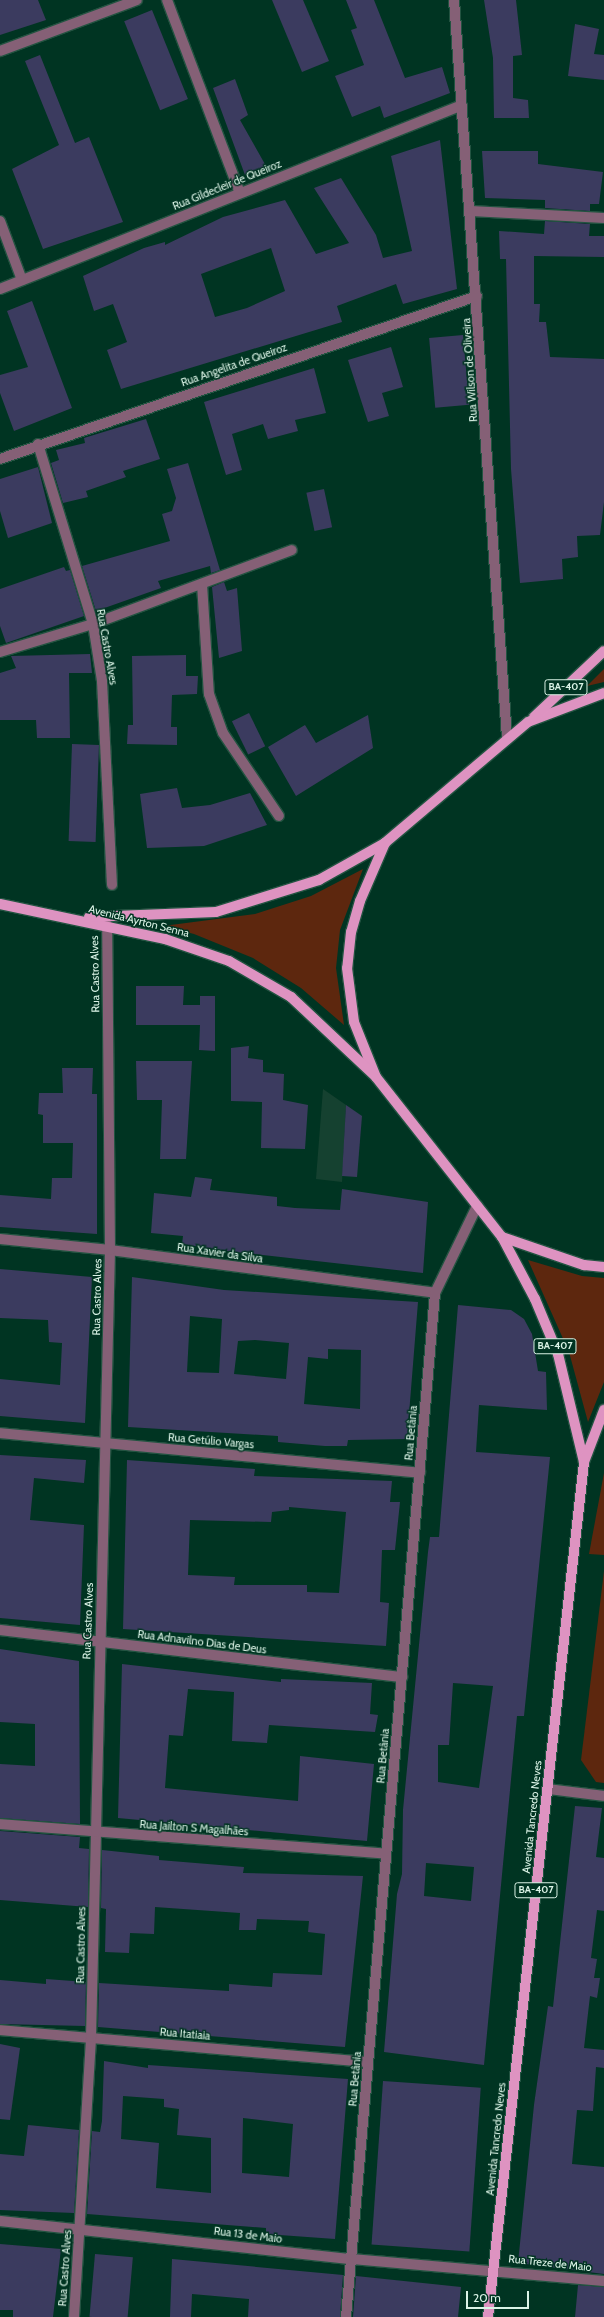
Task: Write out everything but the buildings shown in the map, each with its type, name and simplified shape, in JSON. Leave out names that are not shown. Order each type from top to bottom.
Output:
[{"type":"main road","name":"BA-407","points":[[528,722],[604,651]]},
{"type":"main road","points":[[604,693],[528,722],[507,738],[385,843],[360,901],[351,932],[347,968],[354,1022],[376,1077],[502,1237],[584,1265],[604,1267]]},
{"type":"main road","name":"Avenida Ayrton Senna","points":[[78,918],[216,912],[319,880],[385,843]]},
{"type":"main road","points":[[0,904],[78,918]]},
{"type":"main road","name":"Avenida Ayrton Senna","points":[[78,918],[196,948],[270,982],[314,1016],[376,1077]]},
{"type":"main road","name":"BA-407","points":[[502,1237],[535,1299],[558,1354],[584,1462]]},
{"type":"main road","name":"BA-407","points":[[584,1462],[604,1410]]},
{"type":"main road","name":"Avenida Tancredo Neves","points":[[488,2317],[584,1462]]},
{"type":"street","points":[[0,51],[137,0]]},
{"type":"street","points":[[167,0],[240,193]]},
{"type":"street","name":"Rua Wilson de Oliveira","points":[[454,0],[471,211],[507,738]]},
{"type":"street","name":"Rua Gildecleir de Queiroz","points":[[0,288],[462,105]]},
{"type":"street","points":[[471,211],[604,218]]},
{"type":"street","points":[[0,221],[22,280]]},
{"type":"street","name":"Rua Angelita de Queiroz","points":[[0,459],[38,444],[477,296]]},
{"type":"street","name":"Rua Castro Alves","points":[[38,444],[93,624],[102,681],[112,885]]},
{"type":"street","points":[[0,652],[93,624],[292,550]]},
{"type":"street","points":[[202,584],[209,694],[223,733],[279,816]]},
{"type":"street","name":"Rua Castro Alves","points":[[74,2317],[91,2037],[99,1642],[110,1250],[107,925]]},
{"type":"street","name":"Rua Betânia","points":[[346,2317],[435,1293],[477,1206]]},
{"type":"street","name":"Rua Xavier da Silva","points":[[0,1239],[110,1250],[435,1293]]},
{"type":"street","name":"Rua Getúlio Vargas","points":[[0,1433],[420,1473]]},
{"type":"street","name":"Rua Adnavilno Dias de Deus","points":[[0,1630],[402,1677]]},
{"type":"street","points":[[548,1789],[604,1796]]},
{"type":"street","name":"Rua Jailton S Magalhães","points":[[0,1824],[386,1854]]},
{"type":"street","name":"Rua Itatiaia","points":[[0,2030],[368,2062]]},
{"type":"street","name":"Rua 13 de Maio","points":[[0,2220],[351,2258],[494,2269]]},
{"type":"street","name":"Rua Treze de Maio","points":[[494,2269],[604,2281]]},
{"type":"shaded area","points":[[604,669],[604,682],[587,686]]},
{"type":"shaded area","points":[[363,869],[340,930],[336,968],[344,1025],[301,988],[253,958],[194,934],[163,926],[255,914],[311,896]]},
{"type":"shaded area","points":[[323,1089],[346,1105],[342,1182],[316,1179]]},
{"type":"shaded area","points":[[528,1260],[582,1276],[604,1278],[604,1382],[588,1422],[569,1352]]},
{"type":"shaded area","points":[[604,1473],[604,1555],[589,1554]]},
{"type":"shaded area","points":[[604,1571],[604,1783],[596,1782],[581,1760]]}]
